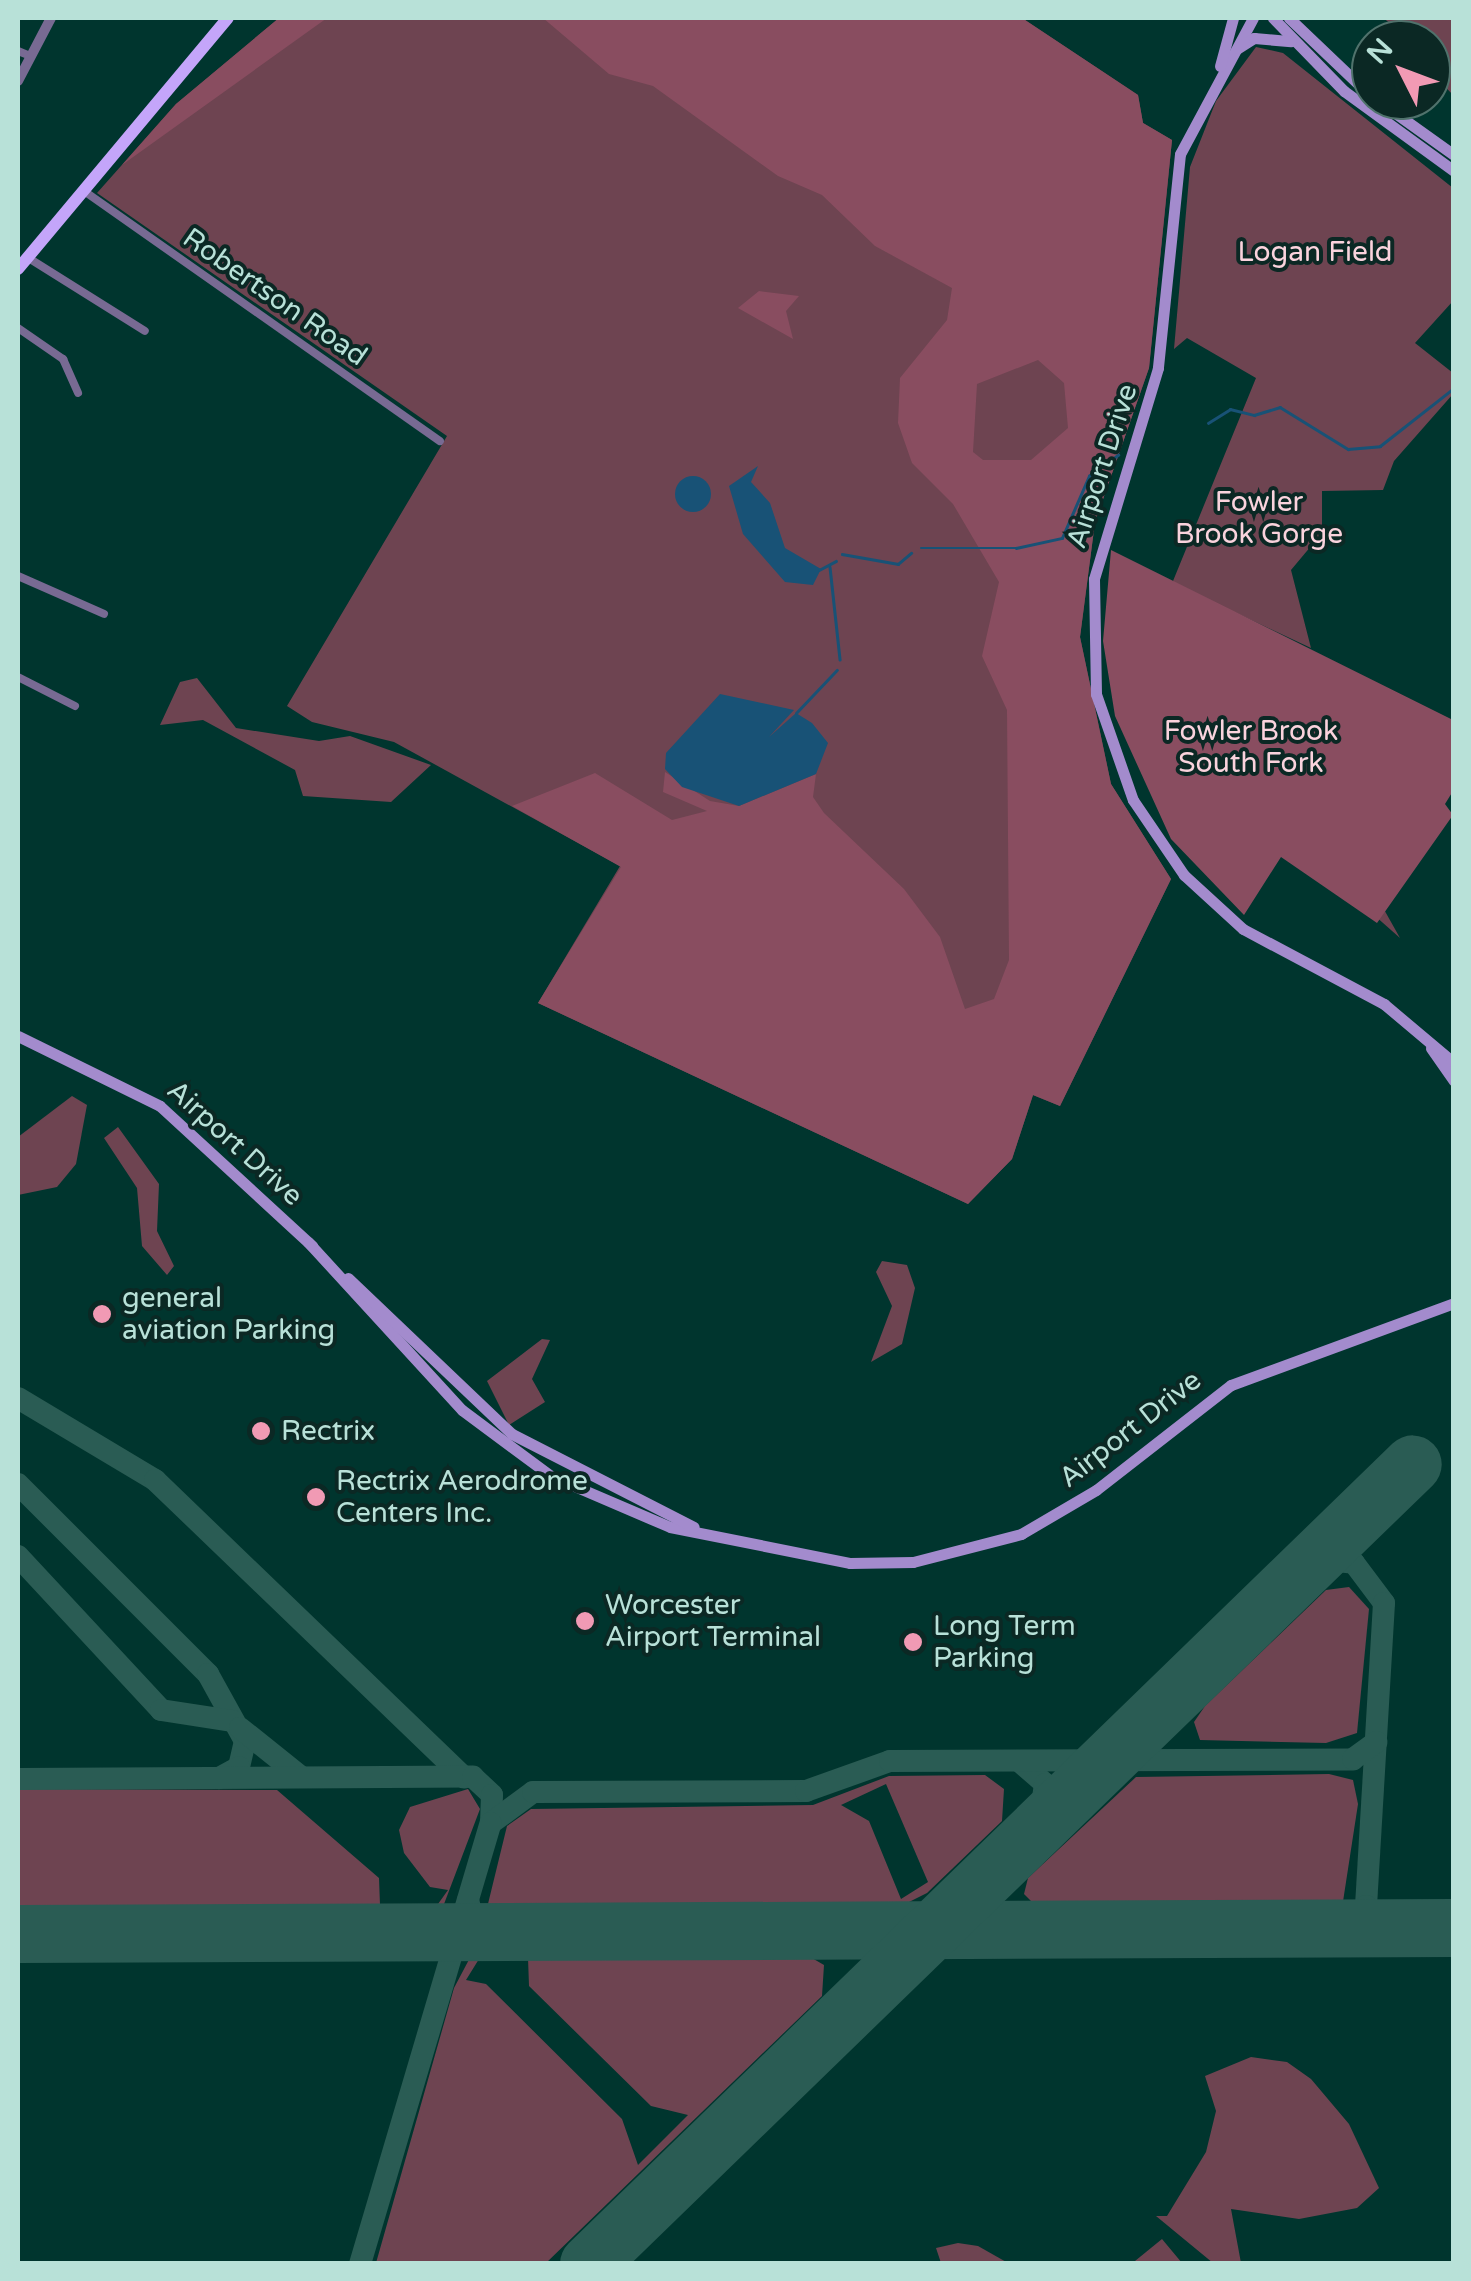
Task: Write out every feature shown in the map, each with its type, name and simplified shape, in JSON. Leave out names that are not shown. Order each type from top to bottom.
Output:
[{"type":"main road","points":[[18,269],[228,18]]},
{"type":"main road","name":"Airport Drive","points":[[1218,74],[1232,18]]},
{"type":"main road","name":"Airport Drive","points":[[1253,18],[1218,74],[1180,154],[1158,368],[1100,542],[1091,640],[1099,707],[1132,800],[1202,894],[1251,934],[1372,997],[1454,1063]]},
{"type":"main road","points":[[1273,18],[1292,41],[1454,171]]},
{"type":"main road","points":[[1289,18],[1351,76]]},
{"type":"main road","points":[[1235,51],[1254,38],[1292,41]]},
{"type":"main road","points":[[1405,120],[1454,155]]},
{"type":"main road","name":"Airport Drive","points":[[1419,1033],[1454,1080]]},
{"type":"main road","name":"Airport Drive","points":[[18,1036],[168,1112],[308,1242],[459,1391],[532,1448],[740,1544],[871,1564],[998,1542],[1075,1505],[1220,1390],[1454,1306]]},
{"type":"street","points":[[18,82],[23,53],[51,18]]},
{"type":"street","name":"Robertson Road","points":[[83,190],[440,440]]},
{"type":"street","points":[[28,257],[145,331]]},
{"type":"street","points":[[18,328],[63,359],[78,393]]},
{"type":"street","points":[[18,576],[104,614]]},
{"type":"street","points":[[18,677],[75,706]]},
{"type":"green space","points":[[279,18],[1022,18],[1138,95],[1143,123],[1172,140],[1149,368],[1095,522],[1080,637],[1111,784],[1171,879],[1060,1106],[1033,1095],[1012,1159],[968,1204],[538,1003],[620,866],[394,742],[312,722],[287,706],[447,436],[97,193],[176,104]]},
{"type":"green space","points":[[279,18],[327,18],[122,165],[176,104]]},
{"type":"green space","points":[[543,18],[1022,18],[1138,95],[1143,123],[1172,140],[1149,368],[1095,522],[1080,637],[1111,784],[1171,879],[1060,1106],[1033,1095],[1012,1159],[968,1204],[538,1003],[621,867],[512,806],[595,773],[672,820],[707,811],[663,792],[665,772],[710,801],[739,806],[816,774],[813,797],[824,813],[904,889],[940,937],[965,1009],[994,999],[1009,960],[1007,710],[982,656],[999,582],[953,504],[912,463],[898,423],[900,378],[947,320],[952,288],[875,246],[822,195],[778,176],[653,86],[609,74]],"holes":[[[1038,360],[1064,383],[1068,428],[1031,460],[983,460],[973,452],[977,384]]]},
{"type":"green space","points":[[1383,18],[1453,18],[1453,95],[1451,20]]},
{"type":"green space","name":"Logan Field","points":[[1256,47],[1283,53],[1351,107],[1351,120],[1367,120],[1453,188],[1453,301],[1415,343],[1453,373],[1453,394],[1394,461],[1383,490],[1322,491],[1322,533],[1291,570],[1311,648],[1211,601],[1400,938],[1374,915],[1173,581],[1256,378],[1187,338],[1174,349],[1190,167],[1216,101]]},
{"type":"green space","points":[[759,291],[799,296],[786,311],[793,339],[738,308]]},
{"type":"green space","name":"Fowler Brook South Fork","points":[[1111,550],[1453,720],[1453,791],[1445,804],[1453,815],[1377,923],[1281,857],[1244,915],[1171,839],[1115,716],[1103,641]]},
{"type":"green space","points":[[197,678],[236,728],[319,741],[350,736],[431,765],[391,802],[303,796],[295,770],[203,720],[160,725],[180,682]]},
{"type":"green space","points":[[72,1096],[87,1105],[76,1164],[57,1187],[18,1195],[18,1137]]},
{"type":"green space","points":[[118,1127],[159,1184],[157,1231],[174,1266],[167,1275],[142,1246],[137,1188],[104,1138]]},
{"type":"green space","points":[[882,1261],[907,1265],[915,1288],[902,1344],[871,1362],[892,1306],[876,1272]]},
{"type":"green space","points":[[542,1339],[550,1340],[532,1379],[545,1402],[509,1425],[487,1381]]},
{"type":"green space","points":[[1349,1587],[1369,1609],[1357,1733],[1326,1743],[1200,1740],[1194,1722],[1205,1706],[1326,1590]]},
{"type":"green space","points":[[1329,1774],[1353,1780],[1358,1804],[1342,1908],[1039,1909],[1024,1894],[1028,1878],[1136,1777]]},
{"type":"green space","points":[[985,1775],[1004,1789],[1002,1821],[927,1893],[893,1910],[486,1912],[507,1826],[531,1809],[813,1805],[889,1776]],"holes":[[[886,1784],[928,1882],[901,1899],[869,1821],[841,1805]]]},
{"type":"green space","points":[[18,1789],[277,1790],[379,1878],[380,1905],[438,1904],[448,1890],[430,1887],[404,1853],[399,1830],[410,1807],[468,1789],[480,1809],[441,1912],[18,1913]]},
{"type":"green space","points":[[798,1950],[824,1965],[822,1996],[546,2263],[376,2263],[454,1988],[473,1952]],"holes":[[[528,1958],[529,1986],[651,2106],[688,2115],[638,2165],[622,2119],[486,1984],[466,1980],[479,1959]]]},
{"type":"green space","points":[[1251,2057],[1287,2062],[1311,2079],[1349,2124],[1379,2188],[1357,2208],[1299,2219],[1231,2209],[1241,2263],[1213,2263],[1156,2216],[1167,2216],[1206,2152],[1216,2111],[1205,2076]]},
{"type":"green space","points":[[1162,2239],[1182,2263],[1105,2263],[1135,2261]]},
{"type":"green space","points":[[958,2243],[978,2246],[1008,2263],[941,2263],[936,2248]]},
{"type":"water","points":[[758,466],[751,482],[770,503],[785,548],[821,569],[813,585],[785,582],[743,534],[729,486]]},
{"type":"water","points":[[693,476],[706,481],[711,494],[706,507],[693,512],[680,507],[675,494],[680,481]]},
{"type":"water","points":[[720,694],[794,710],[769,737],[796,713],[812,723],[828,743],[816,774],[739,806],[682,787],[665,769],[666,753]]},
{"type":"waterway","points":[[1208,423],[1230,409],[1254,415],[1280,407],[1348,449],[1380,446],[1454,388]]},
{"type":"waterway","points":[[921,548],[1016,548],[1062,538],[1089,476],[1118,455]]},
{"type":"waterway","points":[[842,554],[898,564],[911,553]]},
{"type":"waterway","points":[[819,570],[836,561]]},
{"type":"waterway","points":[[830,567],[840,659]]},
{"type":"waterway","points":[[796,713],[837,670]]},
{"type":"taxiway","points":[[18,1398],[155,1480],[464,1777]]},
{"type":"taxiway","points":[[18,1484],[208,1674],[245,1741],[239,1767],[219,1778]]},
{"type":"taxiway","points":[[18,1556],[161,1710],[233,1721]]},
{"type":"taxiway","points":[[1302,1572],[1327,1560],[1354,1563],[1384,1603],[1366,1906],[1341,1928]]},
{"type":"taxiway","points":[[240,1728],[300,1776]]},
{"type":"taxiway","points":[[1093,1757],[1129,1739]]},
{"type":"taxiway","points":[[18,1779],[473,1777],[492,1795],[491,1823],[533,1792],[806,1791],[890,1761],[1353,1759],[1376,1742]]},
{"type":"taxiway","points":[[1019,1761],[1045,1784],[1039,1826]]},
{"type":"taxiway","points":[[1087,1780],[1121,1763]]},
{"type":"taxiway","points":[[360,2264],[491,1823]]},
{"type":"taxiway","points":[[468,1900],[473,1920],[494,1932]]},
{"type":"taxiway","points":[[1366,1906],[1387,1928]]},
{"type":"runway","points":[[589,2264],[1413,1464]]},
{"type":"runway","points":[[18,1934],[1454,1928]]},
{"type":"place","name":"general aviation Parking","points":[[102,1314]]},
{"type":"place","name":"Rectrix","points":[[261,1431]]},
{"type":"place","name":"Rectrix Aerodrome Centers Inc.","points":[[316,1497]]},
{"type":"place","name":"Worcester Airport Terminal","points":[[585,1621]]},
{"type":"place","name":"Long Term Parking","points":[[913,1642]]},
{"type":"park label","name":"Fowler Brook Gorge","points":[[1259,518]]}]
